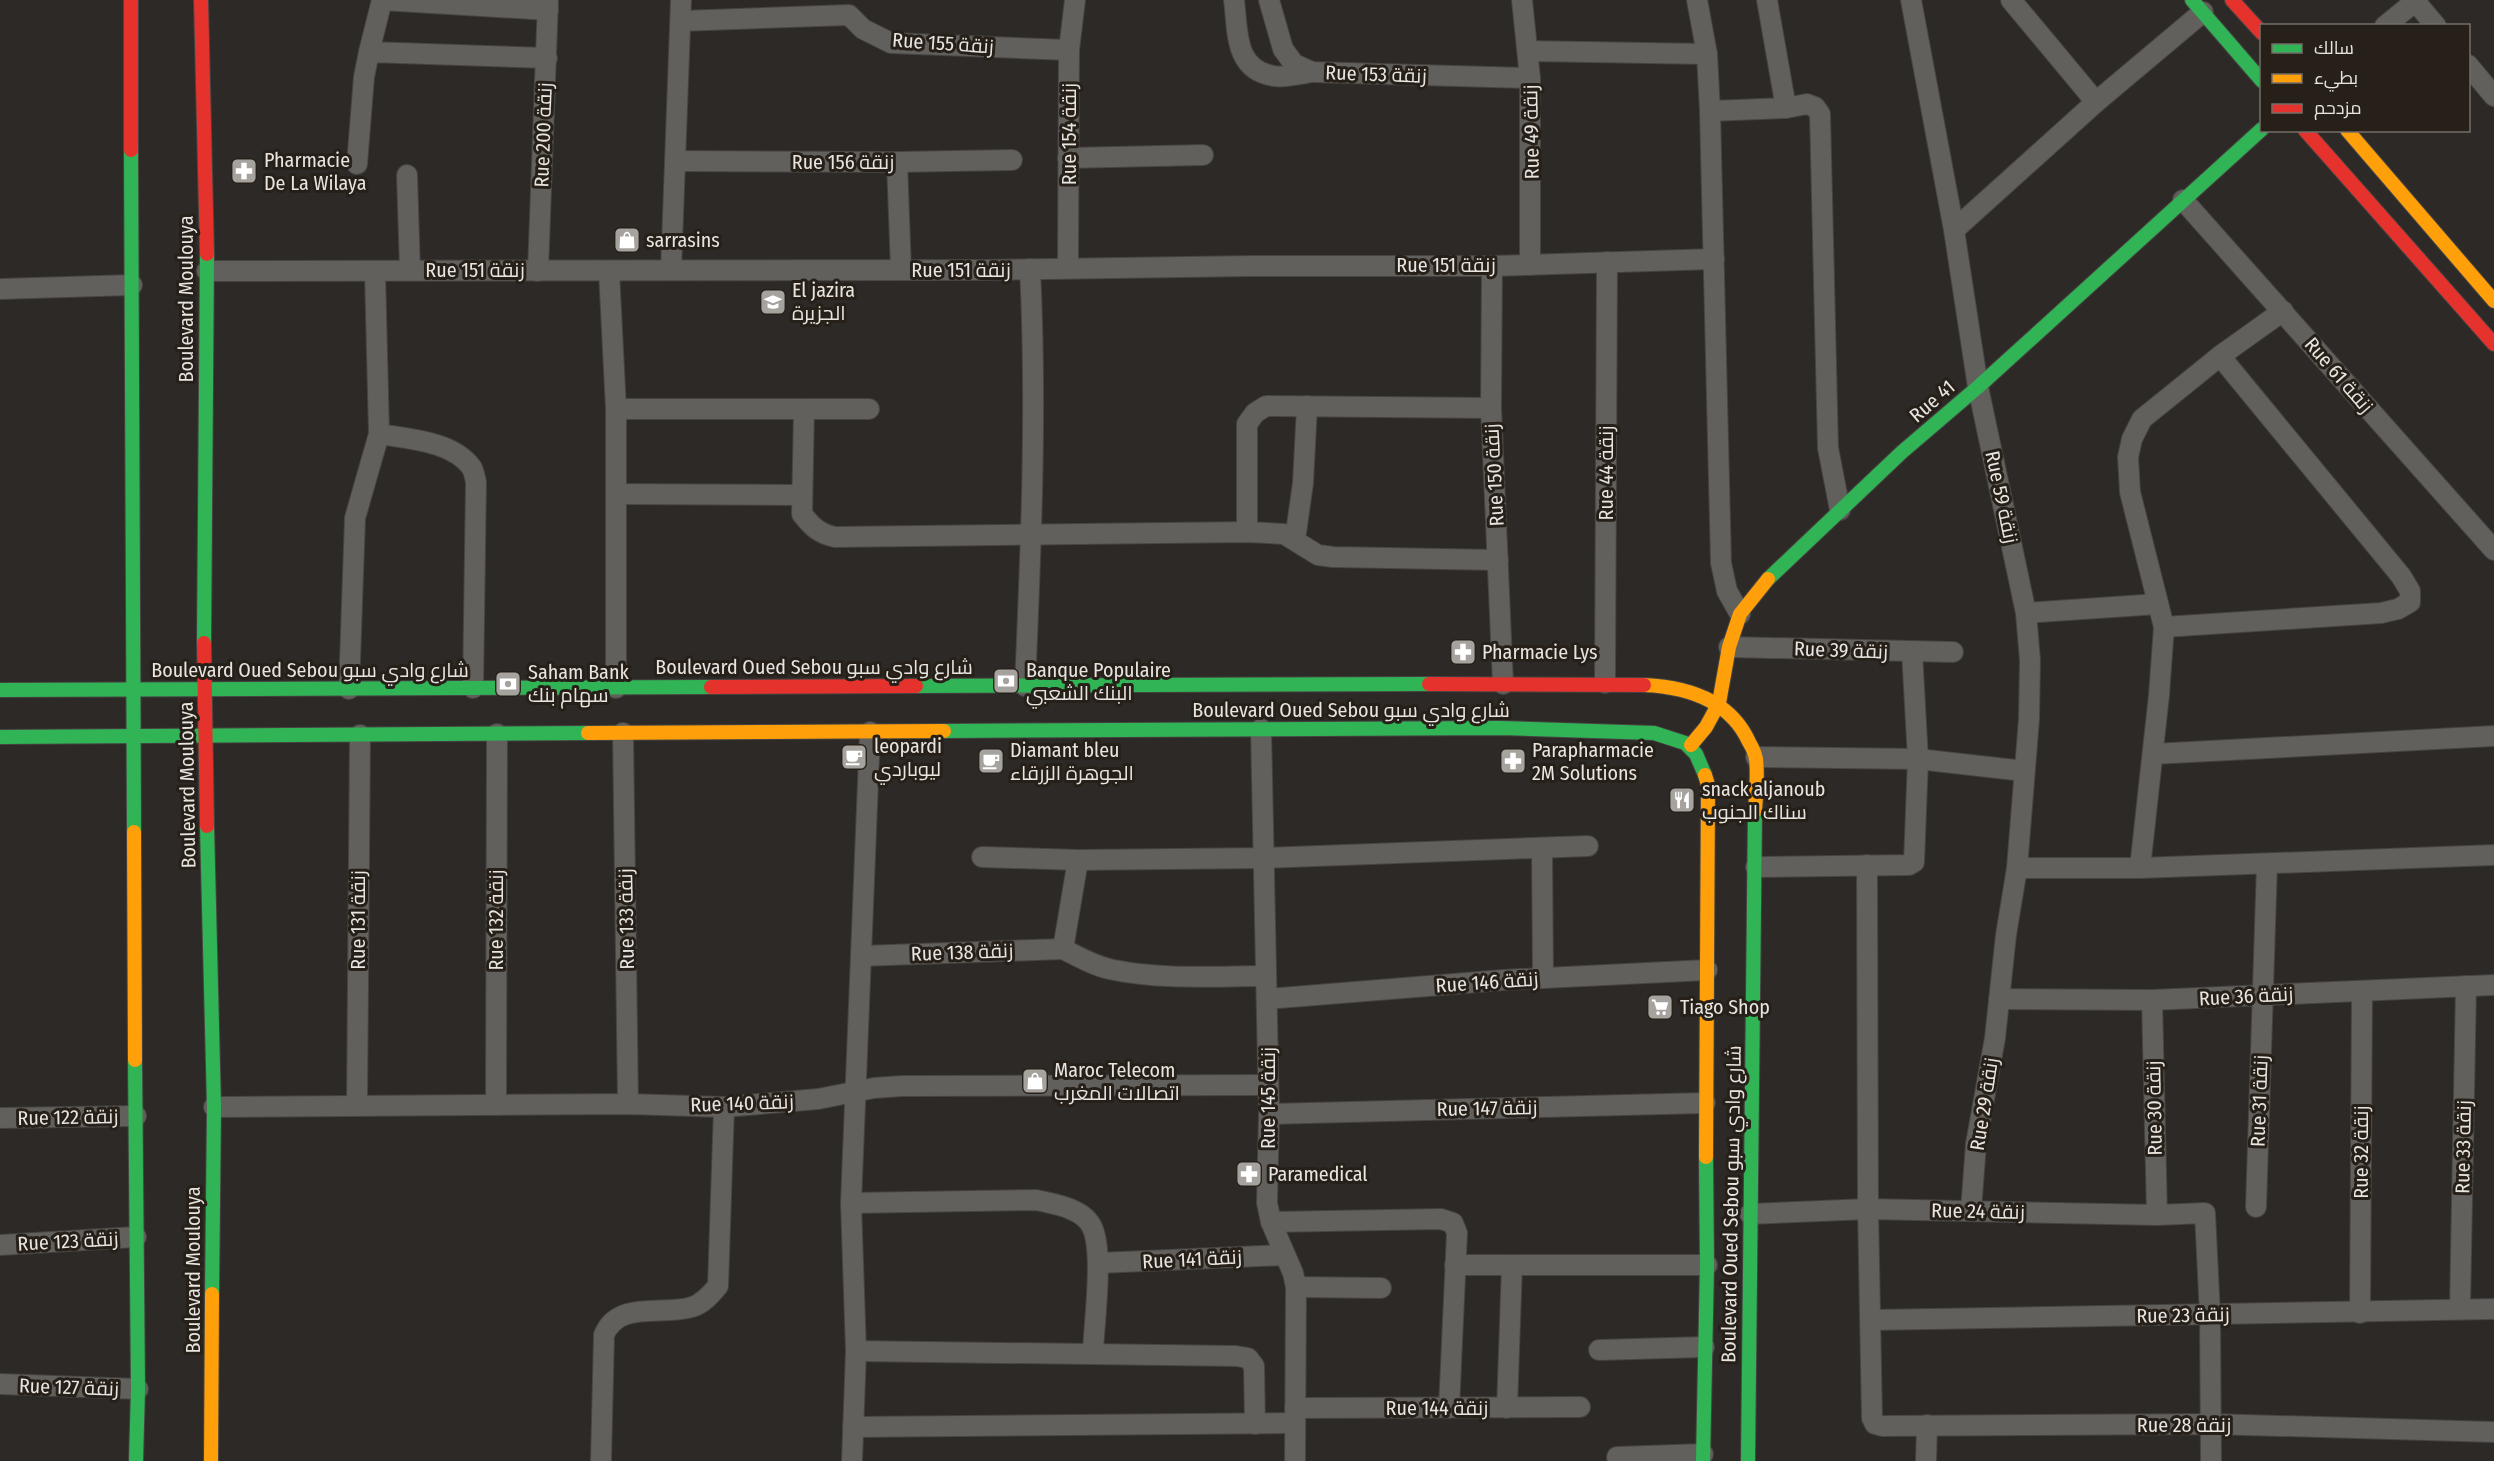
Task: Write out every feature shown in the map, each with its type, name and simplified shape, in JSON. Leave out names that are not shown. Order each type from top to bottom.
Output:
[{"type":"street","points":[[131,0],[138,1389],[136,1461]]},
{"type":"street","name":"Boulevard Moulouya","points":[[201,0],[207,271],[204,689],[214,1107],[211,1461]]},
{"type":"street","points":[[357,164],[364,77],[382,0],[548,5]]},
{"type":"street","points":[[670,270],[681,0]]},
{"type":"street","name":"Rue 154 زنقة","points":[[1068,267],[1069,50],[1075,0]]},
{"type":"street","points":[[1234,0],[1240,49],[1249,66],[1274,76],[1312,72]]},
{"type":"street","name":"Rue 153 زنقة","points":[[1269,0],[1283,49],[1294,64],[1312,72],[1530,78]]},
{"type":"street","name":"Rue 49 زنقة","points":[[1522,0],[1530,78],[1530,265]]},
{"type":"street","points":[[1697,0],[1707,54],[1710,111],[1721,563],[1727,591],[1740,614]]},
{"type":"street","points":[[1767,0],[1786,108]]},
{"type":"street","name":"Rue 59 زنقة","points":[[1911,0],[1954,230],[1978,387],[2026,613],[2030,660],[2024,771],[2017,868],[1999,999]]},
{"type":"street","points":[[2011,0],[2096,102]]},
{"type":"street","points":[[2232,0],[2260,31]]},
{"type":"street","points":[[2387,24],[2416,0],[2434,24]]},
{"type":"street","name":"Rue 200 زنقة","points":[[538,271],[548,5]]},
{"type":"street","points":[[1954,230],[2096,102],[2197,6],[2260,79]]},
{"type":"street","name":"Rue 155 زنقة","points":[[681,21],[853,7],[863,29],[891,43],[1069,50]]},
{"type":"street","points":[[1528,51],[1707,54]]},
{"type":"street","points":[[369,52],[547,57]]},
{"type":"street","points":[[2470,66],[2494,96]]},
{"type":"street","points":[[1710,111],[1786,108],[1807,104],[1815,107],[1820,114],[1828,448],[1840,510]]},
{"type":"street","name":"Rue 41","points":[[1691,745],[1706,727],[1719,703],[1729,647],[1740,614],[1773,573],[2260,131]]},
{"type":"street","points":[[2307,132],[2494,344]]},
{"type":"street","points":[[2349,132],[2494,301]]},
{"type":"street","points":[[1068,158],[1203,155]]},
{"type":"street","name":"Rue 156 زنقة","points":[[675,161],[1012,160]]},
{"type":"street","points":[[897,162],[901,270]]},
{"type":"street","points":[[406,175],[410,270]]},
{"type":"street","name":"Rue 61 زنقة","points":[[2183,200],[2494,550]]},
{"type":"street","name":"Rue 151 زنقة","points":[[207,271],[1492,266],[1714,259]]},
{"type":"street","name":"Rue 44 زنقة","points":[[1605,683],[1607,262]]},
{"type":"street","name":"Rue 150 زنقة","points":[[1492,266],[1491,408],[1503,684]]},
{"type":"street","points":[[1025,686],[1032,536],[1033,344],[1030,269]]},
{"type":"street","points":[[609,271],[616,409],[616,688]]},
{"type":"street","points":[[349,689],[355,518],[379,434],[375,272]]},
{"type":"street","points":[[0,289],[132,285]]},
{"type":"street","points":[[2140,868],[2164,627],[2130,492],[2128,457],[2132,439],[2142,419],[2220,356],[2283,311]]},
{"type":"street","points":[[2164,627],[2380,613],[2398,609],[2410,602],[2410,591],[2401,576],[2220,356]]},
{"type":"street","points":[[1247,532],[1247,424],[1255,413],[1266,406],[1491,408]]},
{"type":"street","points":[[1294,540],[1303,483],[1307,406]]},
{"type":"street","points":[[616,409],[869,409]]},
{"type":"street","points":[[804,409],[802,514],[811,526],[824,534],[835,537],[1247,532],[1284,534],[1318,555],[1333,557],[1498,560]]},
{"type":"street","points":[[379,434],[438,444],[456,454],[472,468],[476,482],[473,688]]},
{"type":"street","points":[[616,494],[802,495]]},
{"type":"street","points":[[2026,613],[2158,604]]},
{"type":"street","name":"Rue 39 زنقة","points":[[1729,647],[1953,652]]},
{"type":"street","points":[[1756,867],[1909,864],[1914,862],[1918,759],[1912,652]]},
{"type":"street","name":"Boulevard Oued Sebou شارع وادي سبو","points":[[0,690],[1605,683],[1662,685],[1695,692],[1719,703],[1738,720],[1750,740],[1756,757],[1748,1461]]},
{"type":"street","name":"Boulevard Oued Sebou شارع وادي سبو","points":[[0,737],[1500,728],[1654,733],[1673,736],[1691,745],[1702,764],[1708,785],[1705,1103],[1707,1265],[1703,1458]]},
{"type":"street","name":"Rue 145 زنقة","points":[[1262,729],[1269,1114],[1267,1203],[1271,1222],[1296,1287],[1295,1461]]},
{"type":"street","points":[[852,1461],[856,1351],[851,1203],[870,732]]},
{"type":"street","name":"Rue 133 زنقة","points":[[623,733],[628,1104]]},
{"type":"street","name":"Rue 132 زنقة","points":[[496,1105],[497,734]]},
{"type":"street","name":"Rue 131 زنقة","points":[[357,1106],[360,735]]},
{"type":"street","points":[[2153,754],[2494,736]]},
{"type":"street","points":[[1756,757],[1918,759],[2024,771]]},
{"type":"street","points":[[982,857],[1078,860],[1264,858],[1588,846]]},
{"type":"street","points":[[1542,849],[1544,978]]},
{"type":"street","points":[[2017,868],[2140,868],[2494,855]]},
{"type":"street","points":[[1078,860],[1063,948],[1084,961],[1113,970],[1164,976],[1266,976]]},
{"type":"street","name":"Rue 31 زنقة","points":[[2256,1206],[2267,864]]},
{"type":"street","points":[[1867,865],[1868,1209],[1872,1320]]},
{"type":"street","name":"Rue 138 زنقة","points":[[861,956],[1063,948]]},
{"type":"street","name":"Rue 146 زنقة","points":[[1267,999],[1544,978],[1707,970]]},
{"type":"street","name":"Rue 33 زنقة","points":[[2460,1308],[2466,986]]},
{"type":"street","name":"Rue 36 زنقة","points":[[1999,999],[2152,1000],[2494,986]]},
{"type":"street","name":"Rue 32 زنقة","points":[[2360,1313],[2362,991]]},
{"type":"street","name":"Rue 29 زنقة","points":[[1971,1210],[1976,1144],[1995,1038],[1999,999]]},
{"type":"street","name":"Rue 30 زنقة","points":[[2152,1000],[2157,1215]]},
{"type":"street","name":"Rue 140 زنقة","points":[[214,1107],[628,1104],[724,1107],[818,1100],[855,1091],[902,1086],[1268,1085]]},
{"type":"street","name":"Rue 147 زنقة","points":[[1269,1114],[1705,1103]]},
{"type":"street","points":[[601,1461],[604,1335],[609,1323],[621,1316],[643,1311],[695,1307],[718,1286],[724,1107]]},
{"type":"street","name":"Rue 122 زنقة","points":[[0,1118],[136,1116]]},
{"type":"street","points":[[851,1203],[1036,1200],[1061,1205],[1078,1213],[1092,1227],[1098,1263],[1093,1352]]},
{"type":"street","name":"Rue 24 زنقة","points":[[1750,1214],[1868,1209],[2157,1215],[2205,1213],[2210,1315]]},
{"type":"street","points":[[1271,1222],[1441,1219],[1453,1223],[1457,1233],[1449,1408]]},
{"type":"street","name":"Rue 123 زنقة","points":[[0,1245],[136,1237]]},
{"type":"street","name":"Rue 141 زنقة","points":[[1098,1263],[1285,1255]]},
{"type":"street","points":[[1455,1265],[1707,1265]]},
{"type":"street","points":[[1507,1408],[1512,1265]]},
{"type":"street","points":[[1296,1287],[1381,1288]]},
{"type":"street","name":"Rue 23 زنقة","points":[[1872,1320],[2360,1313],[2494,1308]]},
{"type":"street","points":[[2210,1315],[2211,1461]]},
{"type":"street","name":"Rue 28 زنقة","points":[[1872,1320],[1872,1418],[1875,1424],[1882,1426],[2211,1424],[2494,1432]]},
{"type":"street","points":[[1599,1350],[1704,1347]]},
{"type":"street","points":[[856,1351],[1093,1352],[1236,1356],[1248,1359],[1254,1366],[1255,1424]]},
{"type":"street","name":"Rue 127 زنقة","points":[[0,1384],[138,1389]]},
{"type":"street","name":"Rue 144 زنقة","points":[[853,1427],[1255,1424],[1294,1416],[1449,1408],[1580,1407]]},
{"type":"street","points":[[1926,1461],[1928,1425]]},
{"type":"street","points":[[1617,1457],[1703,1458]]},
{"type":"traffic: fast","points":[[2192,0],[2260,79]]},
{"type":"traffic: fast","points":[[1768,579],[1902,452],[1978,387],[2260,131]]},
{"type":"traffic: fast","points":[[131,150],[134,832]]},
{"type":"traffic: fast","points":[[204,643],[207,254]]},
{"type":"traffic: fast","points":[[916,686],[1429,684]]},
{"type":"traffic: fast","points":[[0,690],[711,687]]},
{"type":"traffic: fast","points":[[944,731],[1500,728],[1654,733],[1685,743],[1696,754],[1705,775]]},
{"type":"traffic: fast","points":[[0,737],[588,733]]},
{"type":"traffic: fast","points":[[1748,1461],[1755,811]]},
{"type":"traffic: fast","points":[[207,826],[214,1107],[212,1294]]},
{"type":"traffic: fast","points":[[135,1060],[138,1389],[136,1461]]},
{"type":"traffic: fast","points":[[1703,1461],[1707,1265],[1706,1157]]},
{"type":"traffic: slow","points":[[2349,132],[2494,301]]},
{"type":"traffic: slow","points":[[1691,745],[1706,727],[1719,703],[1729,647],[1740,614],[1768,579]]},
{"type":"traffic: slow","points":[[1644,685],[1692,693],[1706,698],[1731,716],[1741,728],[1756,757],[1755,811]]},
{"type":"traffic: slow","points":[[588,733],[944,731]]},
{"type":"traffic: slow","points":[[1705,775],[1708,785],[1706,1157]]},
{"type":"traffic: slow","points":[[134,832],[135,1060]]},
{"type":"traffic: slow","points":[[211,1461],[212,1294]]},
{"type":"traffic: jam","points":[[131,0],[131,150]]},
{"type":"traffic: jam","points":[[201,0],[207,254]]},
{"type":"traffic: jam","points":[[2232,0],[2260,31]]},
{"type":"traffic: jam","points":[[2307,132],[2494,344]]},
{"type":"traffic: jam","points":[[204,643],[207,826]]},
{"type":"traffic: jam","points":[[1429,684],[1644,685]]},
{"type":"traffic: jam","points":[[711,687],[916,686]]},
{"type":"place","name":"Pharmacie De La Wilaya","points":[[244,171]]},
{"type":"place","name":"sarrasins","points":[[627,240]]},
{"type":"place","name":"El jazira الجزيرة","points":[[773,302]]},
{"type":"place","name":"Pharmacie Lys","points":[[1463,652]]},
{"type":"place","name":"Banque Populaire البنك الشعبي","points":[[1006,681]]},
{"type":"place","name":"Saham Bank سهام بنك","points":[[508,684]]},
{"type":"place","name":"leopardi ليوباردي","points":[[854,757]]},
{"type":"place","name":"Diamant bleu الجوهرة الزرقاء","points":[[991,761]]},
{"type":"place","name":"Parapharmacie 2M Solutions","points":[[1513,761]]},
{"type":"place","name":"snack aljanoub سناك الجنوب","points":[[1682,800]]},
{"type":"place","name":"Tiago Shop","points":[[1660,1007]]},
{"type":"place","name":"Maroc Telecom اتصالات المغرب","points":[[1035,1081]]},
{"type":"place","name":"Paramedical","points":[[1249,1174]]}]
